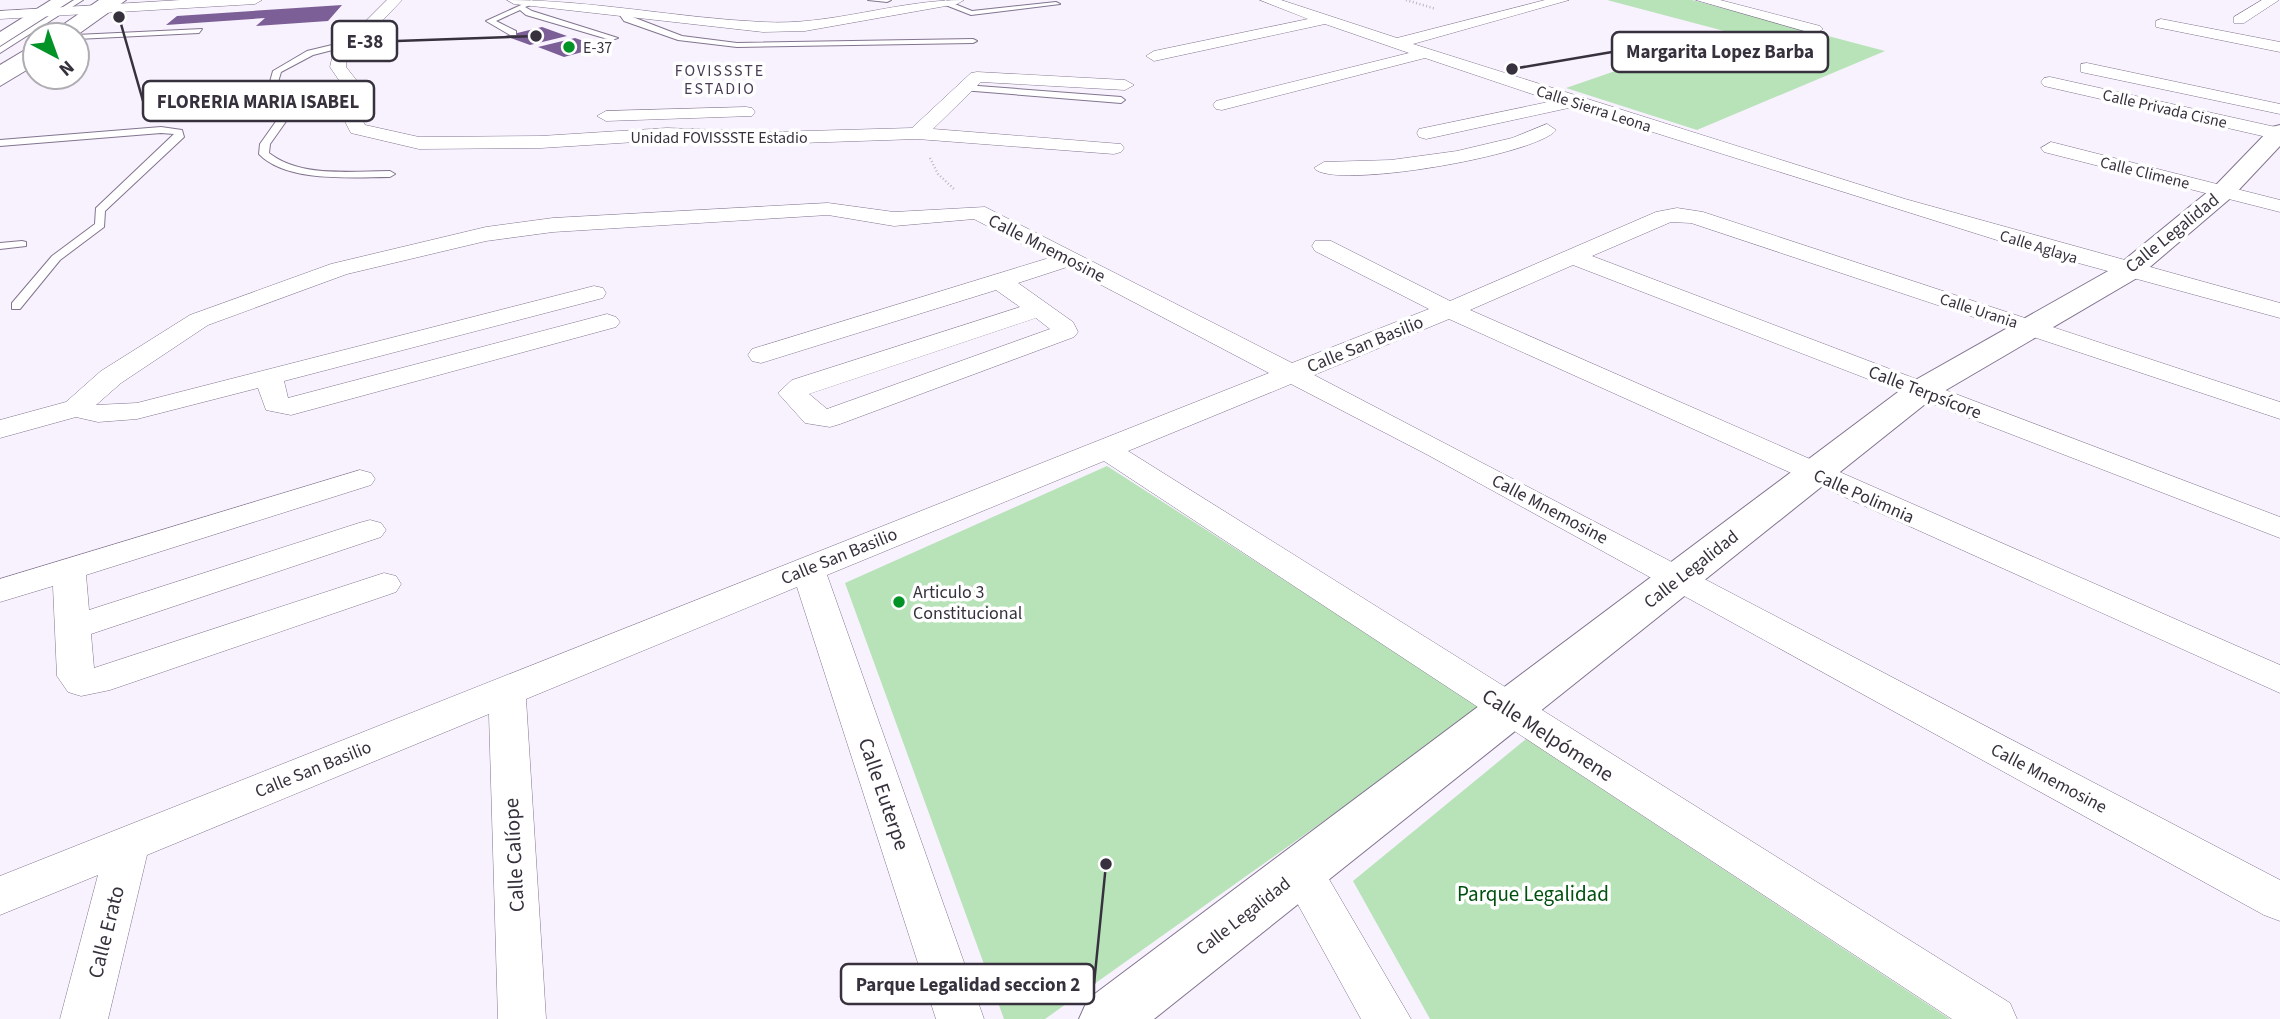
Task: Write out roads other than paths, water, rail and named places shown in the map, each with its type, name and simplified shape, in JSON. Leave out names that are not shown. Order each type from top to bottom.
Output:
[{"type":"street","points":[[0,15],[58,6],[255,0]]},
{"type":"street","name":"Unidad FOVISSSTE Estadio","points":[[395,0],[339,57],[338,66],[352,86],[350,114],[358,130],[419,143],[541,142],[667,134],[772,138],[917,132],[1114,148]]},
{"type":"street","name":"Calle Sierra Leona","points":[[1267,0],[1801,176]]},
{"type":"street","points":[[1397,43],[1562,0]]},
{"type":"street","points":[[1703,0],[1815,29]]},
{"type":"street","points":[[2239,0],[2269,2]]},
{"type":"street","points":[[521,3],[763,27],[806,26],[951,1]]},
{"type":"street","points":[[2239,20],[2269,2]]},
{"type":"street","points":[[80,21],[99,4]]},
{"type":"street","points":[[0,40],[58,6]]},
{"type":"street","points":[[1154,56],[1325,19]]},
{"type":"street","points":[[2161,24],[2280,47]]},
{"type":"street","points":[[1222,105],[1426,53]]},
{"type":"street","points":[[0,80],[21,66]]},
{"type":"street","points":[[2087,68],[2280,127]]},
{"type":"street","points":[[917,132],[971,82],[1123,93]]},
{"type":"street","name":"Calle Privada Cisne","points":[[2050,82],[2280,127]]},
{"type":"street","points":[[606,116],[760,96]]},
{"type":"street","points":[[625,100],[746,112]]},
{"type":"street","points":[[1426,132],[1574,101]]},
{"type":"street","points":[[667,134],[684,106]]},
{"type":"street","points":[[1324,168],[1412,165],[1488,150],[1547,130],[1515,115]]},
{"type":"street","name":"Calle Legalidad","points":[[1109,1019],[1922,390],[2127,272],[2224,191],[2280,127]]},
{"type":"street","points":[[1446,129],[1488,150]]},
{"type":"street","name":"Calle Climene","points":[[2052,148],[2280,206]]},
{"type":"street","name":"Calle Aglaya","points":[[1801,176],[2127,272],[2280,311]]},
{"type":"street","name":"Calle Mnemosine","points":[[76,408],[111,377],[200,320],[259,296],[339,270],[438,244],[486,234],[567,224],[828,209],[894,219],[977,212],[1291,373],[1679,578],[2280,902]]},
{"type":"street","name":"Calle San Basilio","points":[[0,896],[1449,310],[1570,256],[1677,215]]},
{"type":"street","name":"Calle Urania","points":[[1677,215],[1695,217],[2280,411]]},
{"type":"street","name":"Calle Polimnia","points":[[1322,246],[1449,310],[2280,680]]},
{"type":"street","name":"Calle Terpsícore","points":[[1570,256],[2280,528]]},
{"type":"street","points":[[761,355],[1070,259]]},
{"type":"street","points":[[1000,281],[1039,309],[1064,327],[1065,332],[830,418],[811,415],[792,393],[802,386],[1039,309]]},
{"type":"street","points":[[0,429],[76,408],[98,414],[124,414],[594,293]]},
{"type":"street","points":[[269,377],[276,404],[291,407],[607,322]]},
{"type":"street","name":"Calle Melpómene","points":[[1105,449],[1993,1019]]},
{"type":"street","points":[[0,592],[360,480]]},
{"type":"street","points":[[72,628],[370,530]]},
{"type":"street","name":"Calle Euterpe","points":[[808,569],[960,1019]]},
{"type":"street","points":[[69,570],[76,676],[81,683],[97,681],[384,584]]},
{"type":"street","name":"Calle Calíope","points":[[507,691],[522,1019]]},
{"type":"street","name":"Calle Erato","points":[[84,1019],[128,844]]},
{"type":"street","points":[[1301,870],[1387,1019]]},
{"type":"lane","points":[[872,0],[887,0]]},
{"type":"lane","points":[[951,1],[971,13],[1056,4]]},
{"type":"lane","points":[[513,33],[490,21],[521,3],[529,13],[614,38]]},
{"type":"lane","points":[[73,21],[99,4]]},
{"type":"lane","points":[[0,51],[58,6]]},
{"type":"lane","points":[[620,13],[627,19],[681,38],[737,45],[973,41]]},
{"type":"lane","points":[[91,36],[199,32]]},
{"type":"lane","points":[[353,42],[310,53],[277,71],[272,89],[282,120],[265,144],[264,154],[282,165],[316,172],[390,174]]},
{"type":"lane","points":[[0,69],[21,55]]},
{"type":"lane","points":[[0,143],[161,130],[179,132],[179,137],[100,210],[100,225],[56,258],[16,306]]},
{"type":"lane","points":[[0,246],[22,244]]},
{"type":"place","name":"FLORERIA MARIA ISABEL","points":[[119,17]]},
{"type":"place","name":"E-38","points":[[536,36]]},
{"type":"place","name":"E-37","points":[[569,47]]},
{"type":"place","name":"Margarita Lopez Barba","points":[[1512,69]]},
{"type":"place","name":"Articulo 3 Constitucional","points":[[899,602]]},
{"type":"place","name":"Parque Legalidad seccion 2","points":[[1106,864]]},
{"type":"district","name":"FOVISSSTE ESTADIO","points":[[720,79]]},
{"type":"park label","name":"Parque Legalidad","points":[[1533,894]]}]
